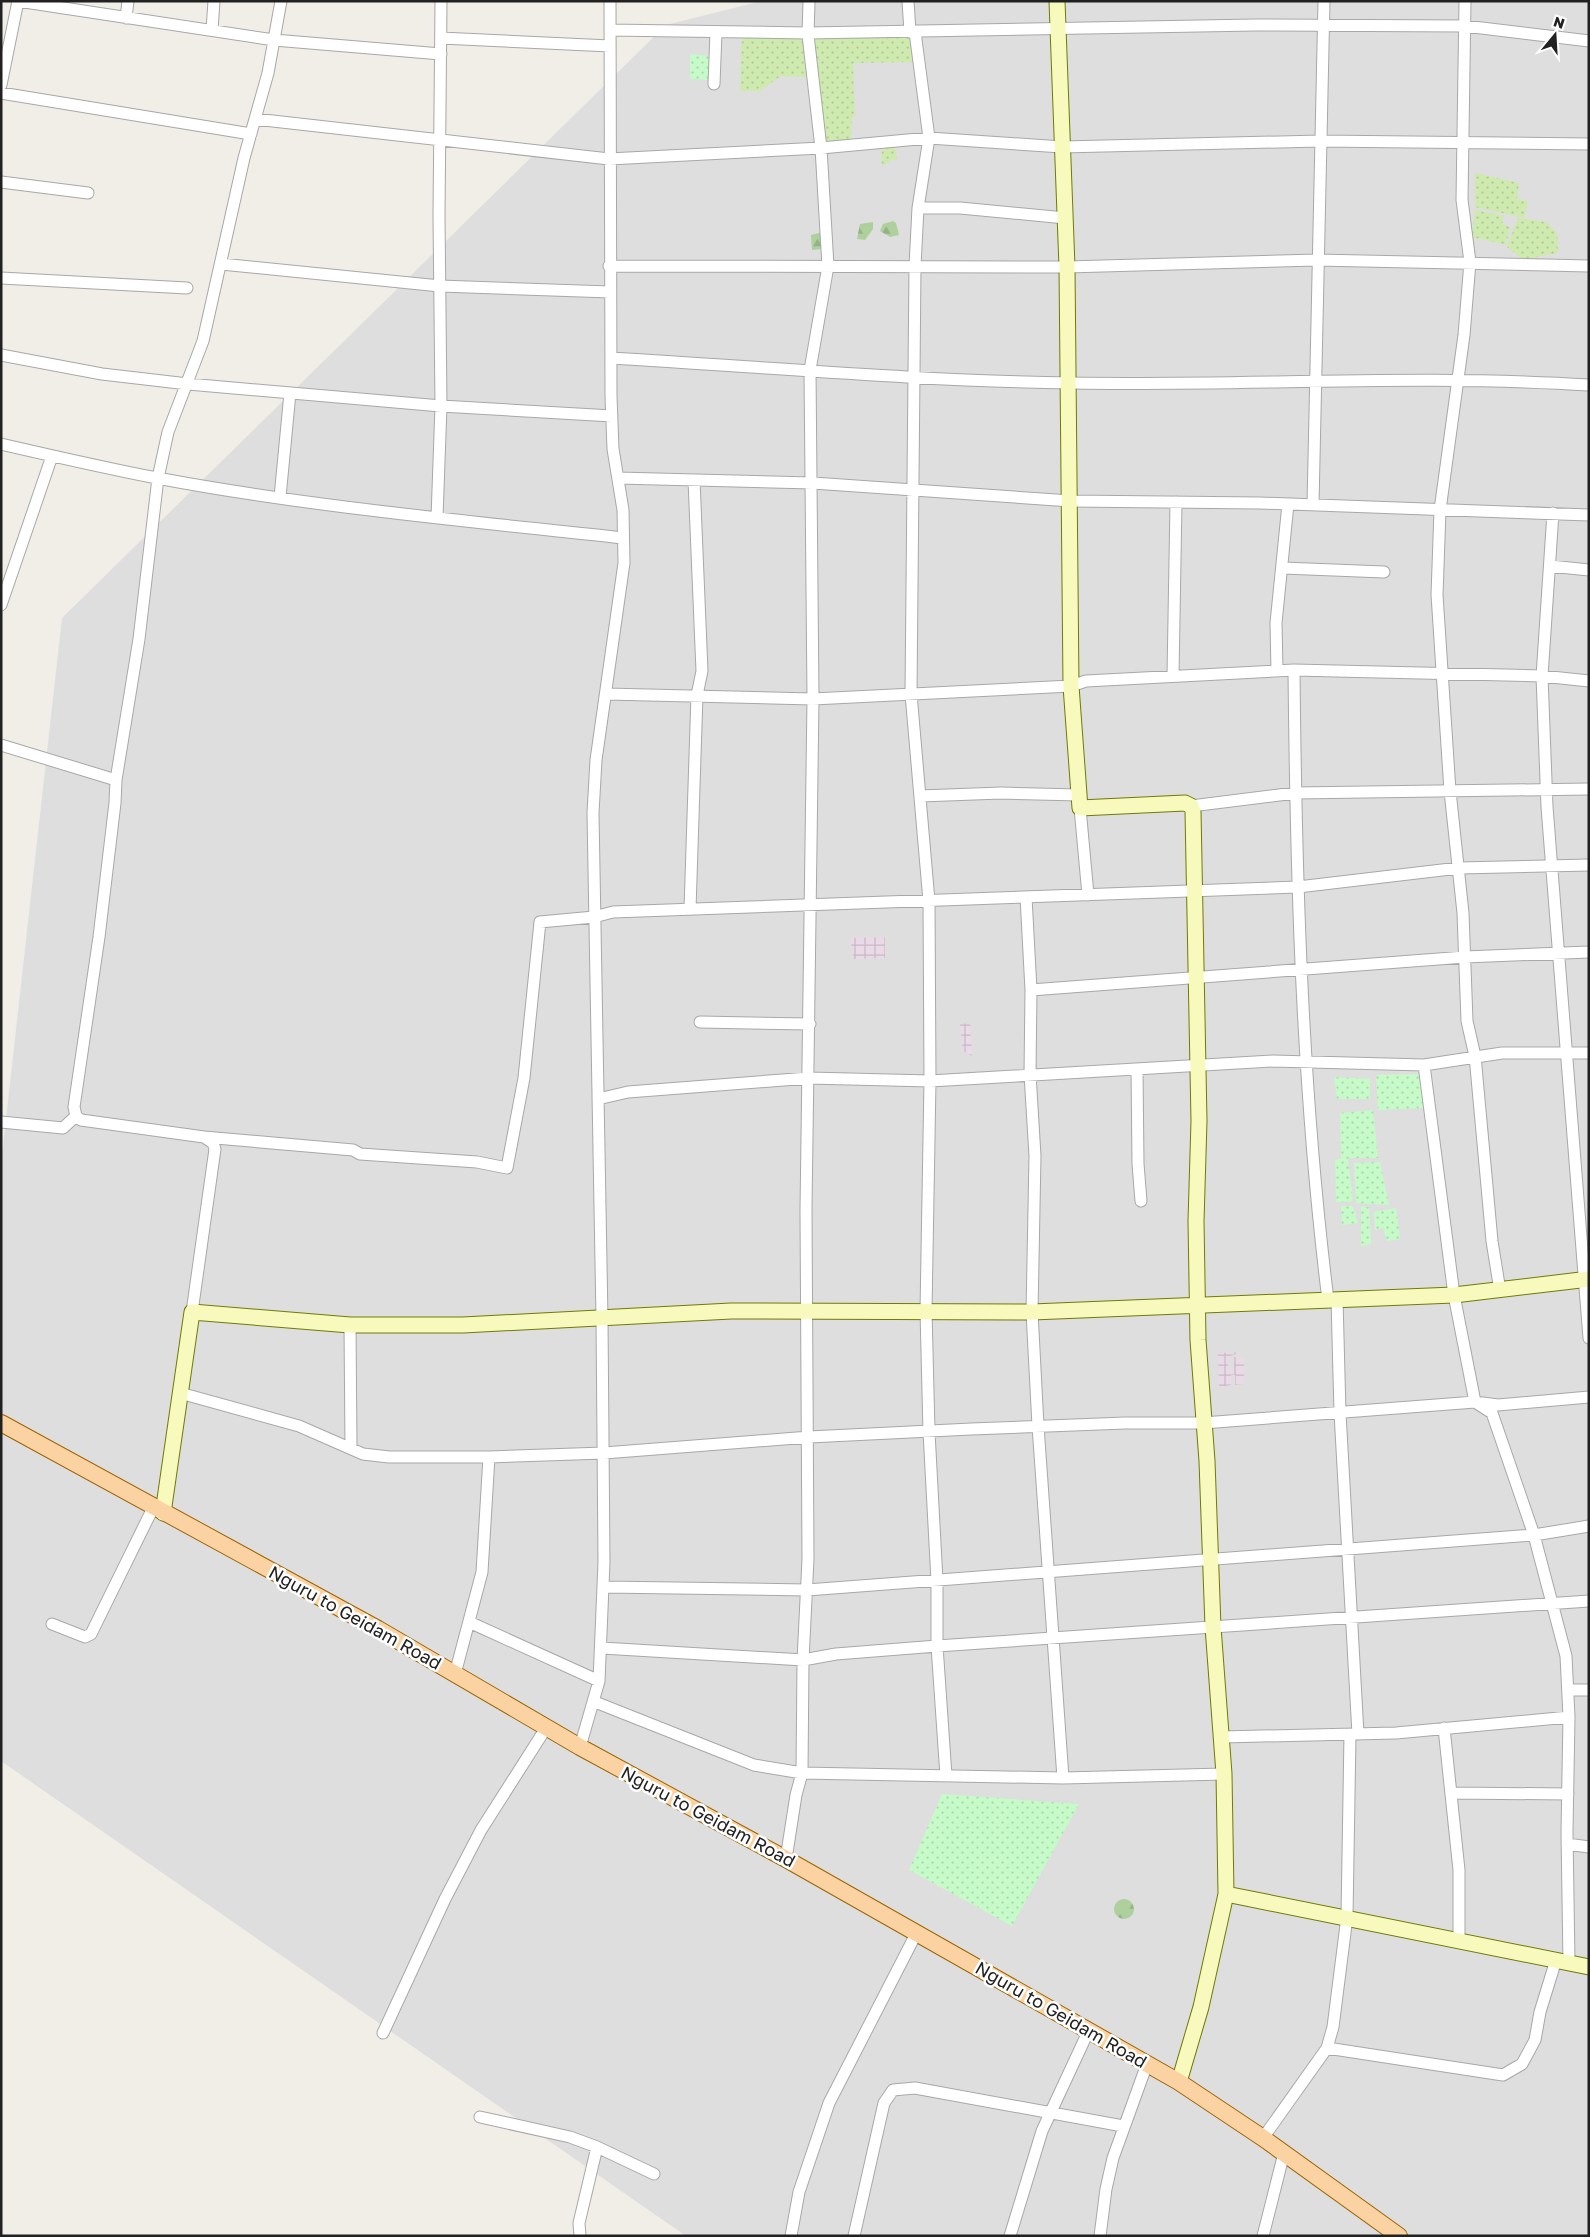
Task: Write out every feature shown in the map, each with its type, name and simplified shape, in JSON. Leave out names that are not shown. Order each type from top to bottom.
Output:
[{"type":"main road","name":"Nguru to Geidam Road","points":[[1,1423],[378,1629],[546,1728],[917,1932],[1179,2082],[1263,2138],[1399,2236]]},
{"type":"street","points":[[1,85],[18,1],[274,40],[441,54]]},
{"type":"street","points":[[126,18],[128,1]]},
{"type":"street","points":[[212,30],[214,1]]},
{"type":"street","points":[[282,1],[203,341],[168,432],[158,478],[139,639],[116,780],[116,803],[99,937],[74,1107],[76,1116],[81,1120],[204,1137],[353,1150],[360,1154],[477,1162],[507,1168],[524,1078],[540,922],[594,917],[614,912],[1298,887],[1459,868],[1589,865]]},
{"type":"street","points":[[437,518],[442,406],[440,141],[442,1]]},
{"type":"street","points":[[580,1747],[600,1681],[604,1587],[604,1453],[593,813],[596,760],[624,563],[623,510],[612,416],[609,266],[610,1]]},
{"type":"street","points":[[786,1859],[802,1773],[803,1660],[807,1590],[809,1437],[806,1210],[813,698],[813,483],[810,370],[828,266],[821,148],[808,33],[809,1]]},
{"type":"street","points":[[908,1],[929,138],[918,208],[915,266],[911,694],[929,900],[930,1081],[926,1311],[929,1432],[937,1581],[937,1646],[946,1776]]},
{"type":"street","points":[[1057,1],[1068,267],[1071,686],[1088,895]]},
{"type":"street","points":[[1313,505],[1314,382],[1324,1]]},
{"type":"street","points":[[1465,1],[1462,200],[1470,262],[1458,380],[1440,510],[1437,595],[1450,791],[1459,868],[1467,1021],[1475,1056],[1492,1241],[1500,1291]]},
{"type":"street","points":[[610,30],[808,33],[1323,26],[1465,26],[1589,41]]},
{"type":"street","points":[[714,84],[716,32]]},
{"type":"street","points":[[441,38],[610,46]]},
{"type":"street","points":[[1,92],[251,134]]},
{"type":"street","points":[[255,119],[440,141],[609,158],[821,148],[929,138],[1062,146],[1320,141],[1463,141],[1589,144]]},
{"type":"street","points":[[1,182],[88,193]]},
{"type":"street","points":[[918,208],[960,208],[1065,218]]},
{"type":"street","points":[[609,266],[1068,267],[1317,260],[1589,266]]},
{"type":"street","points":[[221,264],[440,286],[610,292]]},
{"type":"street","points":[[1,278],[187,288]]},
{"type":"street","points":[[1,355],[102,374],[188,384],[442,406],[612,416]]},
{"type":"street","points":[[611,358],[913,376],[1069,383],[1458,380],[1589,385]]},
{"type":"street","points":[[280,497],[290,393]]},
{"type":"street","points":[[1,444],[158,478],[280,497],[437,518],[623,538]]},
{"type":"street","points":[[1,605],[52,456]]},
{"type":"street","points":[[618,478],[813,483],[1071,501],[1288,504],[1589,515]]},
{"type":"street","points":[[690,909],[697,695],[702,671],[694,480]]},
{"type":"street","points":[[1173,676],[1176,502]]},
{"type":"street","points":[[1277,671],[1276,623],[1288,504]]},
{"type":"street","points":[[1553,513],[1542,676],[1546,791],[1586,1280],[1589,1338]]},
{"type":"street","points":[[1550,566],[1589,570]]},
{"type":"street","points":[[1283,568],[1384,572]]},
{"type":"street","points":[[606,694],[813,698],[1071,686],[1086,680],[1294,670],[1542,676],[1589,681]]},
{"type":"street","points":[[1263,2138],[1328,2048],[1333,2027],[1347,1917],[1354,1734],[1352,1618],[1333,1299],[1318,1213],[1306,1062],[1295,793],[1294,670]]},
{"type":"street","points":[[1,745],[116,780]]},
{"type":"street","points":[[920,796],[1001,793],[1079,801],[1185,803],[1191,806],[1295,793],[1589,789]]},
{"type":"street","points":[[1179,2082],[1201,2007],[1226,1894],[1224,1774],[1209,1561],[1207,1461],[1203,1423],[1198,1304],[1197,977],[1191,806]]},
{"type":"street","points":[[1026,896],[1031,990],[1030,1074],[1035,1156],[1032,1312],[1038,1426],[1050,1573],[1063,1778]]},
{"type":"street","points":[[1031,990],[1465,957],[1589,952]]},
{"type":"street","points":[[700,1022],[810,1024]]},
{"type":"street","points":[[598,1099],[628,1092],[809,1078],[930,1081],[1273,1061],[1424,1065],[1502,1053],[1568,1055],[1589,1053]]},
{"type":"street","points":[[1328,2048],[1503,2075],[1522,2064],[1535,2040],[1540,2012],[1563,1961],[1569,1717],[1566,1656],[1534,1535],[1492,1413],[1475,1402],[1454,1295],[1424,1065]]},
{"type":"street","points":[[1137,1069],[1138,1164],[1141,1201]]},
{"type":"street","points":[[1,1122],[63,1128],[76,1116]]},
{"type":"street","points":[[52,1624],[85,1637],[91,1634],[158,1510],[180,1393],[215,1149],[213,1144],[204,1137]]},
{"type":"street","points":[[192,1312],[350,1325],[462,1325],[731,1311],[1032,1312],[1454,1295],[1586,1280]]},
{"type":"street","points":[[350,1325],[351,1448]]},
{"type":"street","points":[[180,1393],[299,1426],[364,1454],[489,1457],[604,1453],[809,1437],[1038,1426],[1203,1423],[1475,1402],[1498,1406],[1589,1397]]},
{"type":"street","points":[[455,1674],[482,1572],[489,1457]]},
{"type":"street","points":[[604,1587],[807,1590],[1534,1535],[1589,1526]]},
{"type":"street","points":[[602,1648],[803,1660],[836,1654],[937,1646],[1053,1640],[1589,1601]]},
{"type":"street","points":[[469,1622],[600,1681]]},
{"type":"street","points":[[1568,1690],[1589,1690]]},
{"type":"street","points":[[595,1702],[754,1764],[802,1773],[1063,1778],[1224,1774]]},
{"type":"street","points":[[1222,1737],[1354,1734],[1569,1717]]},
{"type":"street","points":[[383,2033],[445,1899],[481,1830],[546,1728]]},
{"type":"street","points":[[1444,1728],[1459,1870],[1459,1941]]},
{"type":"street","points":[[1451,1793],[1568,1794]]},
{"type":"street","points":[[1567,1844],[1589,1847]]},
{"type":"street","points":[[1226,1894],[1589,1966]]},
{"type":"street","points":[[791,2236],[799,2192],[829,2103],[917,1932]]},
{"type":"street","points":[[1010,2236],[1042,2131],[1089,2030]]},
{"type":"street","points":[[1100,2236],[1106,2189],[1124,2126],[1147,2064]]},
{"type":"street","points":[[854,2236],[884,2103],[893,2090],[914,2088],[1124,2126]]},
{"type":"street","points":[[480,2117],[570,2137],[597,2147],[654,2174]]},
{"type":"street","points":[[580,2236],[579,2224],[597,2147]]},
{"type":"street","points":[[1263,2236],[1284,2153]]},
{"type":"shaded area","points":[[762,1],[1589,1],[1589,2236],[686,2236],[1,1761],[1,1164],[62,618],[666,25]]},
{"type":"shaded area","points":[[885,937],[885,958],[854,959],[850,938]]},
{"type":"shaded area","points":[[970,1023],[972,1056],[963,1051],[960,1024]]},
{"type":"shaded area","points":[[1241,1352],[1228,1357],[1228,1368],[1234,1368],[1234,1357],[1244,1357],[1244,1384],[1235,1385],[1235,1375],[1231,1375],[1231,1385],[1219,1387],[1218,1353]]},
{"type":"green space","points":[[913,33],[915,62],[853,63],[855,117],[852,117],[851,142],[824,144],[811,35]]},
{"type":"green space","points":[[742,35],[808,35],[807,77],[781,76],[760,91],[740,91]]},
{"type":"green space","points":[[690,54],[711,56],[712,80],[690,79]]},
{"type":"green space","points":[[894,143],[897,160],[890,160],[889,163],[882,165],[881,155],[884,146]]},
{"type":"green space","points":[[1475,173],[1519,183],[1517,199],[1528,201],[1524,218],[1475,207]]},
{"type":"green space","points":[[1475,210],[1504,216],[1502,224],[1510,227],[1506,245],[1472,237]]},
{"type":"green space","points":[[1518,218],[1546,222],[1557,233],[1558,253],[1523,260],[1507,247]]},
{"type":"green space","points":[[893,221],[896,223],[899,235],[890,237],[880,231],[883,224]]},
{"type":"green space","points":[[873,222],[873,229],[865,240],[857,239],[860,224]]},
{"type":"green space","points":[[823,232],[822,249],[812,250],[811,235]]},
{"type":"green space","points":[[1419,1074],[1424,1108],[1378,1110],[1376,1075]]},
{"type":"green space","points":[[1334,1077],[1370,1079],[1370,1099],[1337,1099]]},
{"type":"green space","points":[[1373,1110],[1378,1158],[1348,1158],[1353,1202],[1336,1202],[1335,1160],[1343,1158],[1341,1158],[1340,1113]]},
{"type":"green space","points":[[1380,1162],[1389,1205],[1356,1203],[1354,1163]]},
{"type":"green space","points":[[1341,1206],[1353,1206],[1358,1223],[1342,1225]]},
{"type":"green space","points":[[1361,1206],[1369,1207],[1371,1244],[1361,1246]]},
{"type":"green space","points":[[1396,1208],[1400,1239],[1387,1241],[1383,1228],[1375,1230],[1374,1212]]},
{"type":"green space","points":[[942,1794],[1079,1804],[1012,1926],[909,1870]]},
{"type":"green space","points":[[1124,1899],[1131,1902],[1134,1909],[1131,1916],[1124,1919],[1117,1916],[1114,1909],[1117,1902]]}]
